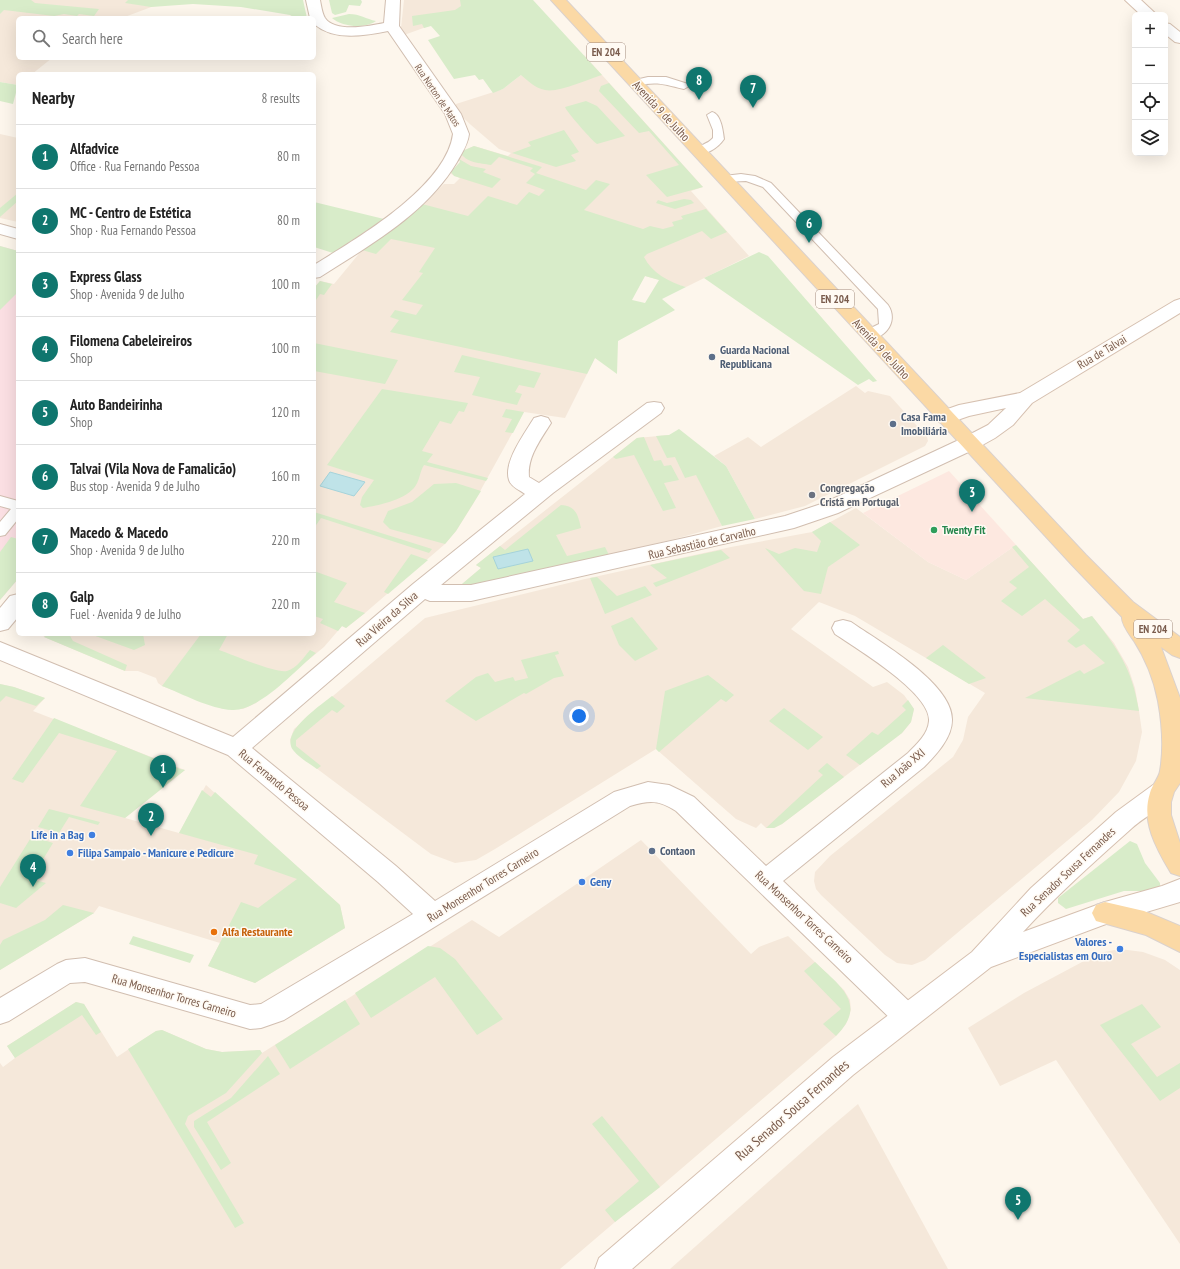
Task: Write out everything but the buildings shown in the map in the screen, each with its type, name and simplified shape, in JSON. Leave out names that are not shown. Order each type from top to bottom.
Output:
[{"type":"main road","name":"Avenida 9 de Julho","points":[[558,0],[867,335],[1125,608],[1180,649]]},
{"type":"main road","name":"Avenida 9 de Julho","points":[[1125,608],[1154,654],[1169,699],[1174,740],[1171,778]]},
{"type":"main road","name":"EN 204","points":[[1171,778],[1158,810],[1160,828],[1168,848],[1180,865]]},
{"type":"main road","points":[[1105,914],[1147,923],[1170,933],[1180,940]]},
{"type":"street","points":[[313,0],[316,14],[320,22],[326,26],[350,32],[369,31],[392,26],[391,18],[393,0]]},
{"type":"street","points":[[1132,0],[1146,12]]},
{"type":"street","name":"Rua Norton de Matos","points":[[316,272],[388,224],[420,198],[450,161],[459,143],[461,130],[453,114],[392,26]]},
{"type":"street","points":[[1168,29],[1180,39]]},
{"type":"street","points":[[0,229],[16,233]]},
{"type":"street","name":"Rua de Talvai","points":[[946,417],[966,410],[1025,398],[1180,305]]},
{"type":"street","name":"Rua de Talvai","points":[[970,443],[992,433],[1007,422],[1025,398]]},
{"type":"street","name":"Rua Vieira da Silva","points":[[236,748],[421,590],[539,493],[654,408]]},
{"type":"street","points":[[539,493],[519,480],[517,470],[519,462],[541,422]]},
{"type":"street","name":"Rua Sebastião de Carvalho","points":[[421,590],[430,593],[471,593],[787,523],[831,508],[970,443]]},
{"type":"street","points":[[0,623],[16,604]]},
{"type":"street","name":"Rua João XXI","points":[[765,881],[916,760],[929,747],[938,734],[942,719],[940,706],[930,692],[916,680],[843,628]]},
{"type":"street","name":"Rua Fernando Pessoa","points":[[0,651],[236,748],[387,874],[432,915]]},
{"type":"street","name":"Rua Senador Sousa Fernandes","points":[[610,1269],[843,1066],[906,1016],[981,960],[1040,896],[1171,778]]},
{"type":"street","name":"Rua Monsenhor Torres Carneiro","points":[[0,1012],[66,972],[85,970],[250,1017],[261,1016],[295,999],[622,799],[643,792],[656,790],[670,794],[685,804],[906,1016]]},
{"type":"street","name":"Rua Senador Sousa Fernandes","points":[[981,960],[1105,914],[1166,896],[1180,890]]},
{"type":"lane","points":[[635,83],[660,79],[673,80],[684,86]]},
{"type":"lane","points":[[698,151],[711,148],[719,139],[718,130],[712,115]]},
{"type":"lane","points":[[724,179],[736,176],[748,177],[767,185],[884,308],[887,320],[886,326],[881,330],[867,335]]},
{"type":"lane","points":[[0,501],[16,505]]},
{"type":"lane","points":[[0,532],[16,512]]},
{"type":"shaded area","points":[[0,0],[170,0],[127,16],[16,16],[16,60],[50,60],[34,72],[16,72],[16,85],[0,82]]},
{"type":"shaded area","points":[[404,0],[501,0],[404,35],[401,28]]},
{"type":"shaded area","points":[[584,55],[703,187],[691,191],[749,256],[686,287],[645,276],[595,358],[565,418],[524,412],[473,504],[456,531],[445,544],[365,613],[346,628],[342,626],[324,647],[256,703],[243,709],[223,709],[162,686],[158,683],[156,678],[138,671],[125,671],[44,637],[316,636],[316,286],[320,281],[334,284],[362,250],[422,204],[444,184],[454,184],[460,178],[451,174],[451,172],[460,162],[460,152],[474,146],[508,156],[511,153],[499,149],[471,125],[456,111],[456,104],[503,89],[521,75]]},
{"type":"shaded area","points":[[0,134],[16,138],[16,222],[0,218]]},
{"type":"shaded area","points":[[0,246],[16,250],[16,581],[0,600]]},
{"type":"shaded area","points":[[856,386],[865,393],[868,391],[890,396],[927,437],[928,441],[925,446],[805,506],[755,519],[726,466],[714,456],[748,437],[761,447]]},
{"type":"shaded area","points":[[669,435],[683,446],[722,526],[671,540],[473,587],[462,584],[481,568],[476,565],[637,438]]},
{"type":"shaded area","points":[[949,471],[1016,545],[966,580],[928,562],[863,513]]},
{"type":"shaded area","points":[[856,508],[928,562],[966,580],[1016,545],[1083,619],[1092,616],[1114,643],[1128,667],[1135,688],[1139,711],[1142,732],[1136,761],[1119,792],[1092,820],[925,960],[912,965],[897,963],[885,955],[821,895],[816,889],[814,881],[815,872],[830,856],[953,757],[963,740],[968,717],[985,693],[855,616],[819,602],[791,629],[873,687],[887,682],[904,695],[914,709],[911,722],[902,733],[782,824],[774,828],[766,828],[761,823],[756,828],[736,819],[656,749],[476,860],[455,863],[431,854],[300,756],[292,748],[290,740],[294,729],[425,618],[585,579],[731,547],[812,532]]},
{"type":"shaded area","points":[[0,684],[14,687],[45,698],[33,711],[185,770],[125,818],[179,833],[206,785],[340,905],[345,928],[255,983],[208,966],[220,943],[99,906],[94,913],[0,970]]},
{"type":"shaded area","points":[[641,840],[751,954],[759,947],[788,936],[844,990],[850,1000],[851,1010],[846,1024],[836,1036],[660,1187],[615,1222],[560,1269],[0,1269],[0,1063],[3,1067],[15,1058],[7,1046],[76,1002],[84,1004],[117,1057],[156,1031],[162,1030],[206,1049],[222,1052],[260,1050],[262,1053],[472,920],[499,937]]},
{"type":"shaded area","points":[[1120,949],[1143,952],[1165,960],[1180,970],[1180,1244],[1056,1060],[1000,1086],[968,1028],[1024,993],[1099,953]]},
{"type":"shaded area","points":[[858,1104],[948,1269],[670,1269],[819,1137]]},
{"type":"green space","points":[[0,0],[31,0],[35,3],[99,9],[94,16],[64,14],[54,16],[4,10],[0,14]]},
{"type":"green space","points":[[128,0],[303,0],[307,16],[292,16],[241,7],[193,4],[151,7],[125,3]]},
{"type":"green space","points":[[329,0],[361,0],[362,2],[360,6],[349,5],[346,12],[335,15],[332,13]]},
{"type":"green space","points":[[460,0],[533,0],[602,75],[565,88],[545,90],[538,88],[521,75],[503,89],[493,93],[483,79],[479,80],[475,75],[454,79],[428,40],[440,36],[431,26],[424,28],[422,24],[413,26],[412,16],[455,10],[461,6]]},
{"type":"green space","points":[[349,14],[376,21],[371,24],[354,26],[336,21],[332,18]]},
{"type":"green space","points":[[0,82],[16,85],[16,93],[13,104],[0,101]]},
{"type":"green space","points":[[609,83],[703,187],[667,197],[646,175],[679,165],[649,131],[639,133],[599,91],[601,86]]},
{"type":"green space","points":[[586,101],[597,106],[625,136],[597,144],[585,132],[565,107]]},
{"type":"green space","points":[[564,130],[579,152],[571,155],[576,161],[556,167],[512,153],[531,146],[528,142]]},
{"type":"green space","points":[[474,146],[542,167],[536,173],[586,190],[596,180],[610,184],[584,210],[643,229],[650,226],[663,229],[674,226],[672,222],[683,219],[681,216],[706,209],[727,232],[711,239],[702,231],[647,254],[644,257],[647,263],[656,272],[673,282],[686,287],[662,299],[675,310],[618,341],[617,374],[595,358],[587,374],[390,332],[399,320],[390,317],[395,310],[416,315],[423,305],[402,300],[423,273],[419,272],[435,248],[391,239],[376,254],[362,250],[422,204],[468,216],[488,196],[517,205],[529,192],[539,196],[545,190],[526,183],[535,174],[530,171],[533,168],[499,157],[491,165],[478,163],[466,158],[460,152]],"holes":[[[645,276],[659,280],[645,303],[632,300]]]},
{"type":"green space","points":[[459,159],[471,166],[486,169],[483,172],[501,179],[492,188],[454,176],[451,172],[460,162]]},
{"type":"green space","points":[[16,195],[16,203],[0,217],[0,208]]},
{"type":"green space","points":[[684,199],[691,200],[694,203],[675,209],[656,203],[658,200],[667,203]]},
{"type":"green space","points":[[316,202],[384,219],[333,253],[316,248]]},
{"type":"green space","points":[[0,246],[16,250],[16,294],[0,310]]},
{"type":"green space","points":[[759,252],[768,256],[877,381],[873,382],[869,379],[858,385],[704,278]]},
{"type":"green space","points":[[320,281],[332,284],[324,295],[320,294],[316,300],[316,286]]},
{"type":"green space","points":[[316,343],[398,360],[385,384],[316,371]]},
{"type":"green space","points":[[462,355],[541,373],[534,388],[519,385],[515,392],[522,394],[517,405],[472,395],[480,377],[454,372]]},
{"type":"green space","points":[[382,389],[468,403],[464,412],[459,411],[451,424],[440,421],[422,451],[433,454],[427,462],[488,478],[486,481],[424,465],[416,485],[409,492],[390,502],[363,508],[360,505],[362,497],[374,480],[327,465]]},
{"type":"green space","points":[[506,409],[524,412],[513,433],[505,432],[512,419],[502,417]]},
{"type":"green space","points":[[679,429],[726,466],[755,519],[722,526],[696,475],[685,478],[675,457],[667,458],[656,436],[669,435]]},
{"type":"green space","points":[[644,437],[654,461],[661,460],[664,466],[671,465],[679,480],[664,483],[676,508],[663,511],[634,455],[616,459],[613,457],[637,438]]},
{"type":"green space","points":[[456,483],[481,491],[456,531],[445,544],[390,529],[383,522],[388,511],[412,502],[434,484]]},
{"type":"green space","points":[[561,505],[570,507],[576,512],[581,528],[556,535],[567,556],[605,547],[609,555],[466,586],[462,584],[481,568],[476,565],[500,546],[505,550]]},
{"type":"green space","points":[[316,513],[432,549],[429,553],[321,518],[316,525]]},
{"type":"green space","points":[[830,522],[860,545],[828,567],[821,594],[804,591],[765,548],[779,554],[795,548],[817,552],[821,541],[812,532]]},
{"type":"green space","points":[[11,537],[16,538],[16,581],[0,600],[0,552]]},
{"type":"green space","points":[[1016,545],[1083,619],[1092,616],[1123,660],[1132,683],[1139,711],[1025,698],[1080,670],[1084,674],[1105,663],[1084,644],[1076,648],[1067,641],[1080,630],[1045,599],[1022,616],[1001,601],[1017,588],[1009,582],[1029,567],[1012,547]]},
{"type":"green space","points":[[721,550],[730,558],[656,587],[653,583],[667,578],[650,565]]},
{"type":"green space","points":[[411,554],[428,560],[388,594],[384,592]]},
{"type":"green space","points":[[316,572],[347,583],[334,602],[365,613],[346,628],[342,626],[338,631],[320,623],[323,619],[316,617]]},
{"type":"green space","points":[[597,577],[617,596],[645,586],[652,595],[605,614],[590,578]]},
{"type":"green space","points":[[632,617],[658,649],[635,661],[619,645],[611,626]]},
{"type":"green space","points":[[70,636],[73,641],[127,665],[125,671],[44,637]]},
{"type":"green space","points":[[96,636],[143,636],[145,645],[134,650]]},
{"type":"green space","points":[[200,636],[227,636],[219,650],[273,670],[291,670],[310,650],[316,653],[276,689],[265,697],[242,709],[232,710],[215,707],[162,686]]},
{"type":"green space","points":[[943,645],[986,678],[969,684],[926,658]]},
{"type":"green space","points":[[558,651],[559,654],[555,655],[564,676],[554,678],[526,694],[524,693],[476,721],[445,701],[476,677],[488,673],[495,682],[513,677],[515,681],[528,678],[521,660]]},
{"type":"green space","points":[[708,675],[734,695],[726,702],[721,699],[659,752],[656,749],[665,691]]},
{"type":"green space","points":[[0,684],[14,687],[45,698],[36,706],[6,696],[0,702]]},
{"type":"green space","points":[[332,696],[345,706],[337,713],[332,710],[296,740],[296,746],[321,766],[317,769],[295,753],[290,743],[292,735],[303,720]]},
{"type":"green space","points":[[908,700],[914,709],[911,722],[902,733],[860,765],[846,755],[872,732],[878,735],[906,710],[902,706]]},
{"type":"green space","points":[[784,708],[823,737],[808,750],[769,721]]},
{"type":"green space","points":[[54,718],[185,770],[125,818],[80,806],[117,751],[59,733],[23,783],[12,779]]},
{"type":"green space","points":[[827,763],[844,777],[782,824],[774,828],[766,828],[823,775],[818,771]]},
{"type":"green space","points":[[202,790],[211,797],[215,792],[340,905],[345,928],[255,983],[208,966],[241,902],[258,908],[297,879],[254,864],[258,855],[179,833]]},
{"type":"green space","points":[[49,809],[100,822],[98,825],[69,817],[59,833],[38,827]]},
{"type":"green space","points":[[32,836],[53,843],[31,879],[46,883],[16,908],[0,903],[0,887]]},
{"type":"green space","points":[[1130,841],[1137,844],[1145,863],[1160,883],[1160,891],[1124,891],[1066,909],[1058,903],[1058,898]]},
{"type":"green space","points":[[63,905],[94,913],[0,970],[0,945],[3,940],[45,920]]},
{"type":"green space","points":[[133,936],[194,955],[190,963],[129,944]]},
{"type":"green space","points":[[428,946],[440,948],[455,959],[503,1019],[477,1035],[435,977],[371,1018],[355,993]]},
{"type":"green space","points":[[815,962],[841,988],[847,996],[850,1005],[850,1014],[845,1025],[836,1036],[823,1024],[841,1009],[804,971]]},
{"type":"green space","points":[[345,1000],[360,1024],[290,1069],[275,1045]]},
{"type":"green space","points":[[76,1002],[84,1004],[101,1032],[96,1035],[82,1015],[15,1058],[7,1046]]},
{"type":"green space","points":[[1142,1004],[1161,1027],[1131,1044],[1157,1077],[1180,1063],[1180,1088],[1160,1101],[1100,1025]]},
{"type":"green space","points":[[162,1030],[206,1049],[222,1052],[260,1050],[262,1053],[226,1093],[188,1116],[185,1124],[244,1223],[235,1228],[128,1049],[156,1031]]},
{"type":"green space","points":[[268,1056],[280,1074],[207,1122],[231,1163],[221,1170],[194,1127],[194,1121],[231,1098]]},
{"type":"green space","points":[[602,1116],[660,1187],[615,1222],[605,1210],[639,1181],[592,1124]]},
{"type":"water","points":[[330,472],[365,482],[354,496],[320,486]]},
{"type":"water","points":[[528,549],[533,561],[498,569],[493,557]]},
{"type":"place","name":"Galp","points":[[699,100]]},
{"type":"place","name":"Macedo & Macedo","points":[[753,108]]},
{"type":"place","name":"Talvai (Vila Nova de Famalicão)","points":[[809,243]]},
{"type":"place","name":"Guarda Nacional Republicana","points":[[712,357]]},
{"type":"place","name":"Casa Fama Imobiliária","points":[[893,424]]},
{"type":"place","name":"Congregação Cristã em Portugal","points":[[812,495]]},
{"type":"place","name":"Express Glass","points":[[972,512]]},
{"type":"place","name":"Twenty Fit","points":[[934,530]]},
{"type":"place","name":"Alfadvice","points":[[163,788]]},
{"type":"place","name":"Life in a Bag","points":[[92,835]]},
{"type":"place","name":"MC - Centro de Estética","points":[[151,836]]},
{"type":"place","name":"Contaon","points":[[652,851]]},
{"type":"place","name":"Filipa Sampaio - Manicure e Pedicure","points":[[70,853]]},
{"type":"place","name":"Geny","points":[[582,882]]},
{"type":"place","name":"Filomena Cabeleireiros","points":[[33,887]]},
{"type":"place","name":"Alfa Restaurante","points":[[214,932]]},
{"type":"place","name":"Valores - Especialistas em Ouro","points":[[1120,949]]},
{"type":"place","name":"Auto Bandeirinha","points":[[1018,1220]]}]
